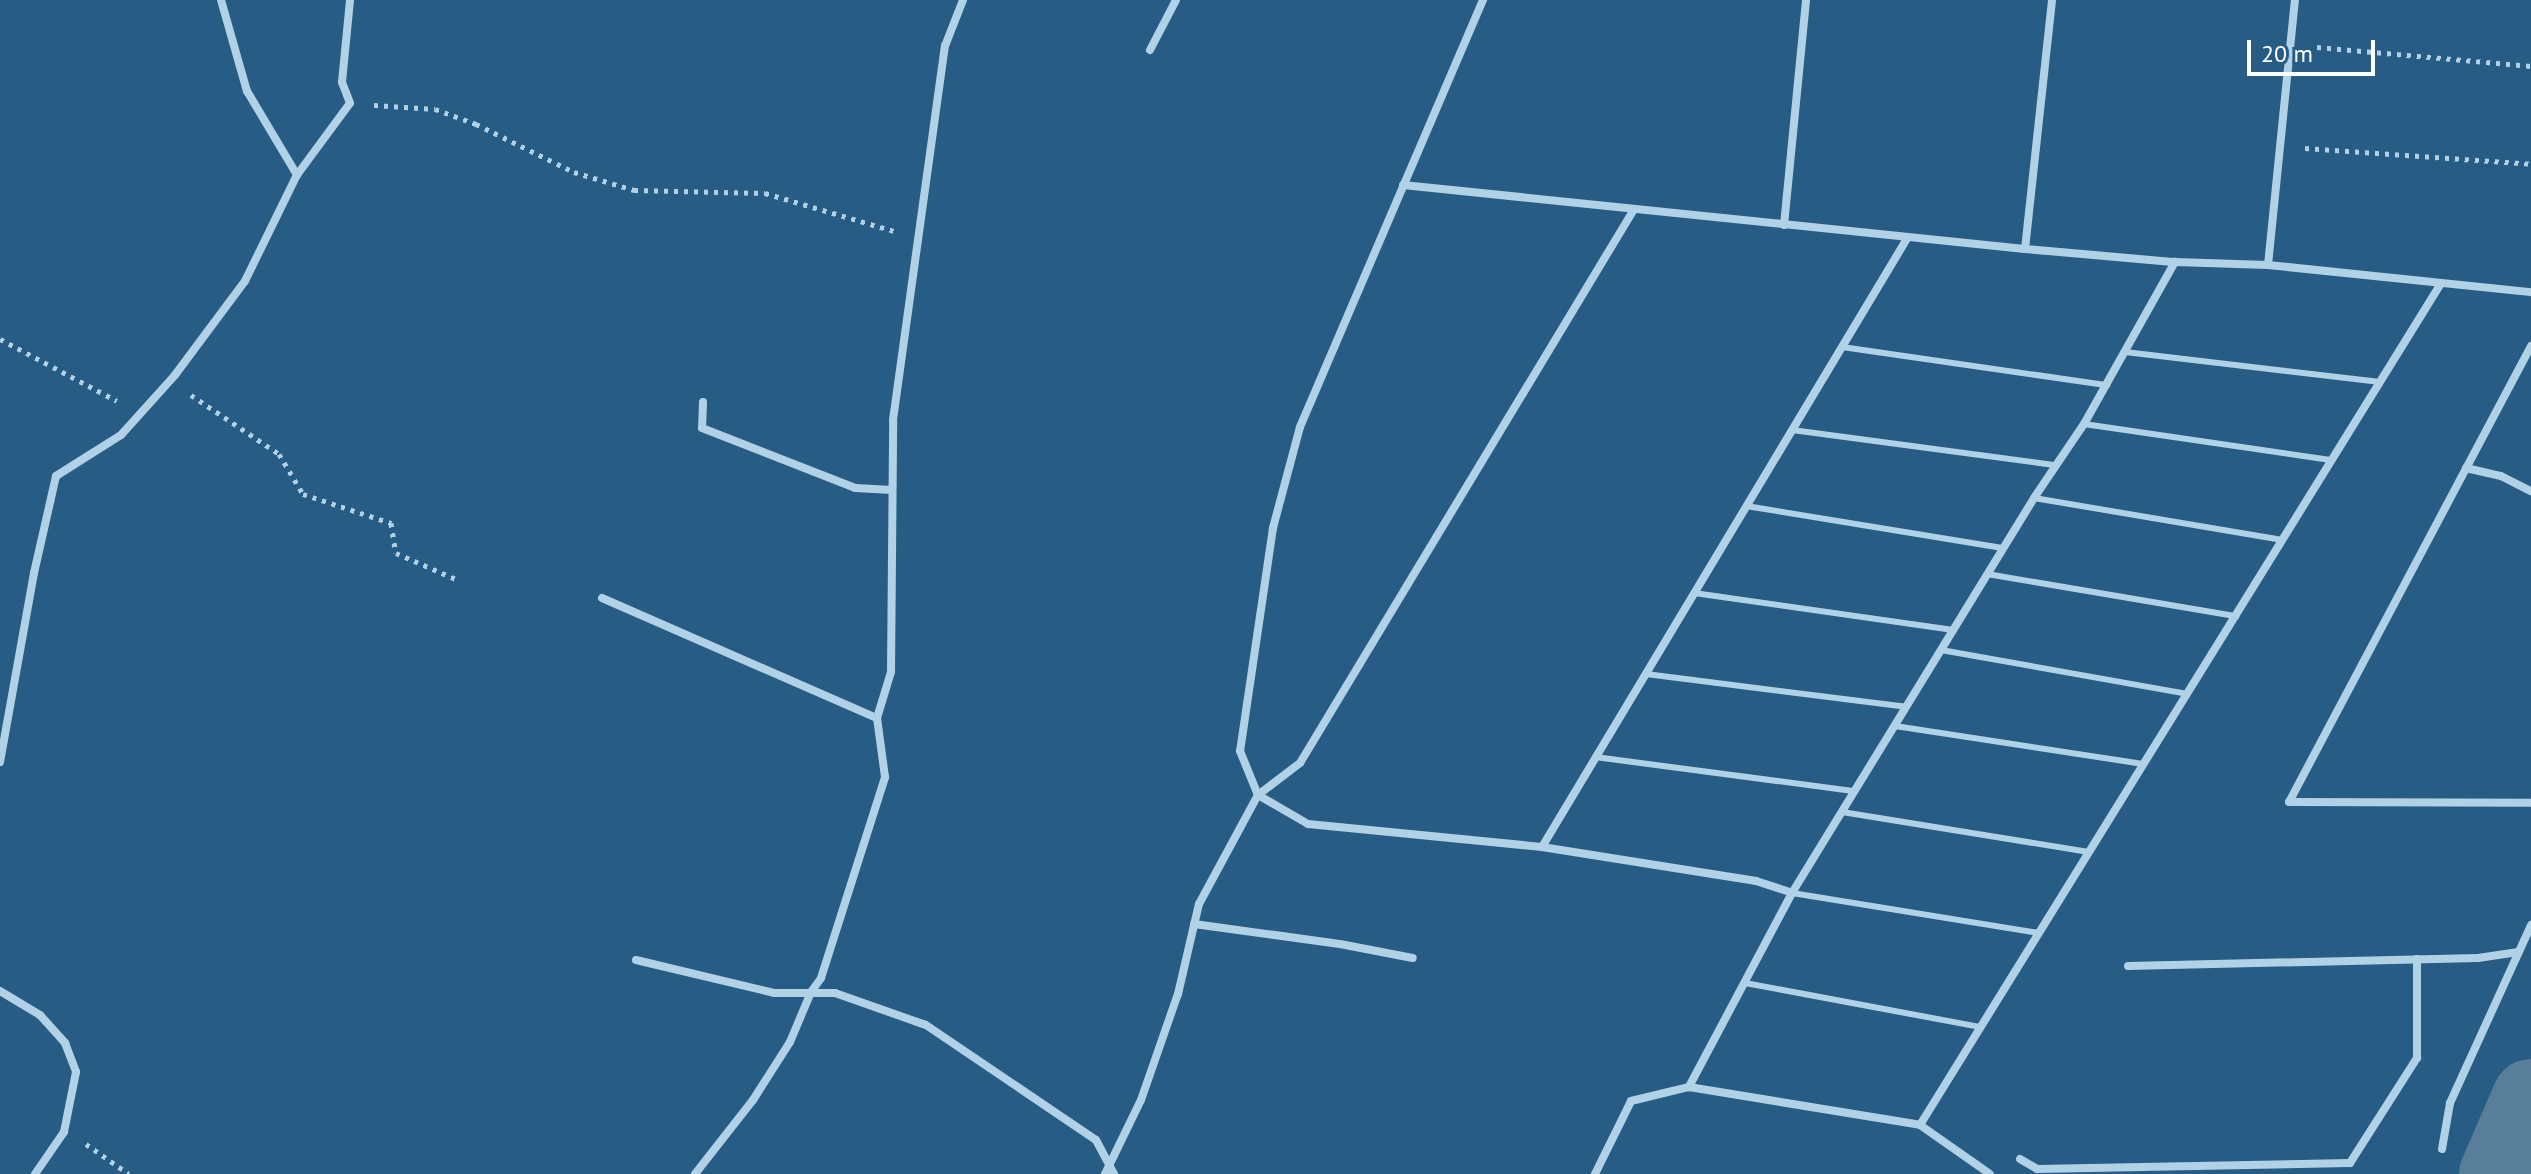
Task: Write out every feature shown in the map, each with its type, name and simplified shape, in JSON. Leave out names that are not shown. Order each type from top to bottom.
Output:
[{"type":"street","points":[[221,0],[247,91],[297,175]]},
{"type":"street","points":[[0,762],[34,573],[56,476],[121,435],[175,375],[245,281],[297,175],[350,103],[342,82],[350,0]]},
{"type":"street","points":[[695,1174],[768,1077],[790,1042],[811,992],[821,978],[885,777],[877,718],[891,672],[893,420],[945,46],[963,0]]},
{"type":"street","points":[[1150,50],[1176,0]]},
{"type":"street","points":[[1483,0],[1300,427],[1273,528],[1240,751],[1258,795],[1308,824],[1542,847],[1756,881],[1792,893]]},
{"type":"street","points":[[1784,225],[1806,0]]},
{"type":"street","points":[[2025,249],[2052,0]]},
{"type":"street","points":[[2268,265],[2295,0]]},
{"type":"street","points":[[1403,185],[2025,249],[2175,262],[2268,265],[2531,292]]},
{"type":"street","points":[[1110,1173],[1141,1100],[1173,1007],[1199,904],[1258,795],[1300,763],[1633,211]]},
{"type":"street","points":[[1542,847],[1908,237]]},
{"type":"street","points":[[1689,1087],[1792,893],[2034,498],[2084,424],[2175,262]]},
{"type":"street","points":[[1920,1125],[2440,285]]},
{"type":"street","points":[[2531,346],[2289,802],[2531,803]]},
{"type":"street","points":[[703,402],[702,428],[855,488],[892,490]]},
{"type":"street","points":[[2466,468],[2501,476],[2531,491]]},
{"type":"street","points":[[602,598],[877,718]]},
{"type":"street","points":[[1194,924],[1340,944],[1413,958]]},
{"type":"street","points":[[2442,1149],[2450,1103],[2531,925]]},
{"type":"street","points":[[2128,966],[2478,958],[2519,952]]},
{"type":"street","points":[[2020,1159],[2037,1169],[2350,1163],[2417,1058],[2417,959]]},
{"type":"street","points":[[636,960],[774,993],[835,993],[926,1025],[1096,1140],[1110,1173]]},
{"type":"street","points":[[0,991],[40,1015],[65,1043],[76,1072],[64,1132],[35,1174]]},
{"type":"street","points":[[1595,1174],[1631,1101],[1689,1087],[1920,1125],[1990,1174]]},
{"type":"lane","points":[[1842,347],[2107,385]]},
{"type":"lane","points":[[2125,352],[2380,382]]},
{"type":"lane","points":[[2084,424],[2332,460]]},
{"type":"lane","points":[[1792,430],[2056,465]]},
{"type":"lane","points":[[2034,498],[2282,540]]},
{"type":"lane","points":[[1746,506],[2003,548]]},
{"type":"lane","points":[[1987,574],[2236,616]]},
{"type":"lane","points":[[1694,593],[1953,630]]},
{"type":"lane","points":[[1941,650],[2187,694]]},
{"type":"lane","points":[[1646,674],[1906,707]]},
{"type":"lane","points":[[1895,726],[2143,764]]},
{"type":"lane","points":[[1595,757],[1855,791]]},
{"type":"lane","points":[[1842,812],[2089,852]]},
{"type":"lane","points":[[1792,893],[2039,933]]},
{"type":"lane","points":[[1745,983],[1981,1027]]},
{"type":"path","points":[[2291,45],[2531,66]]},
{"type":"path","points":[[350,103],[435,109],[476,124],[574,172],[634,190],[765,193],[865,221],[918,240]]},
{"type":"path","points":[[2281,146],[2531,164]]},
{"type":"path","points":[[0,339],[123,405],[146,407],[189,394],[279,454],[303,494],[391,523],[396,553],[458,580]]},
{"type":"path","points":[[64,1132],[129,1174]]},
{"type":"waterway","points":[[2498,1174],[2531,1098]]}]
